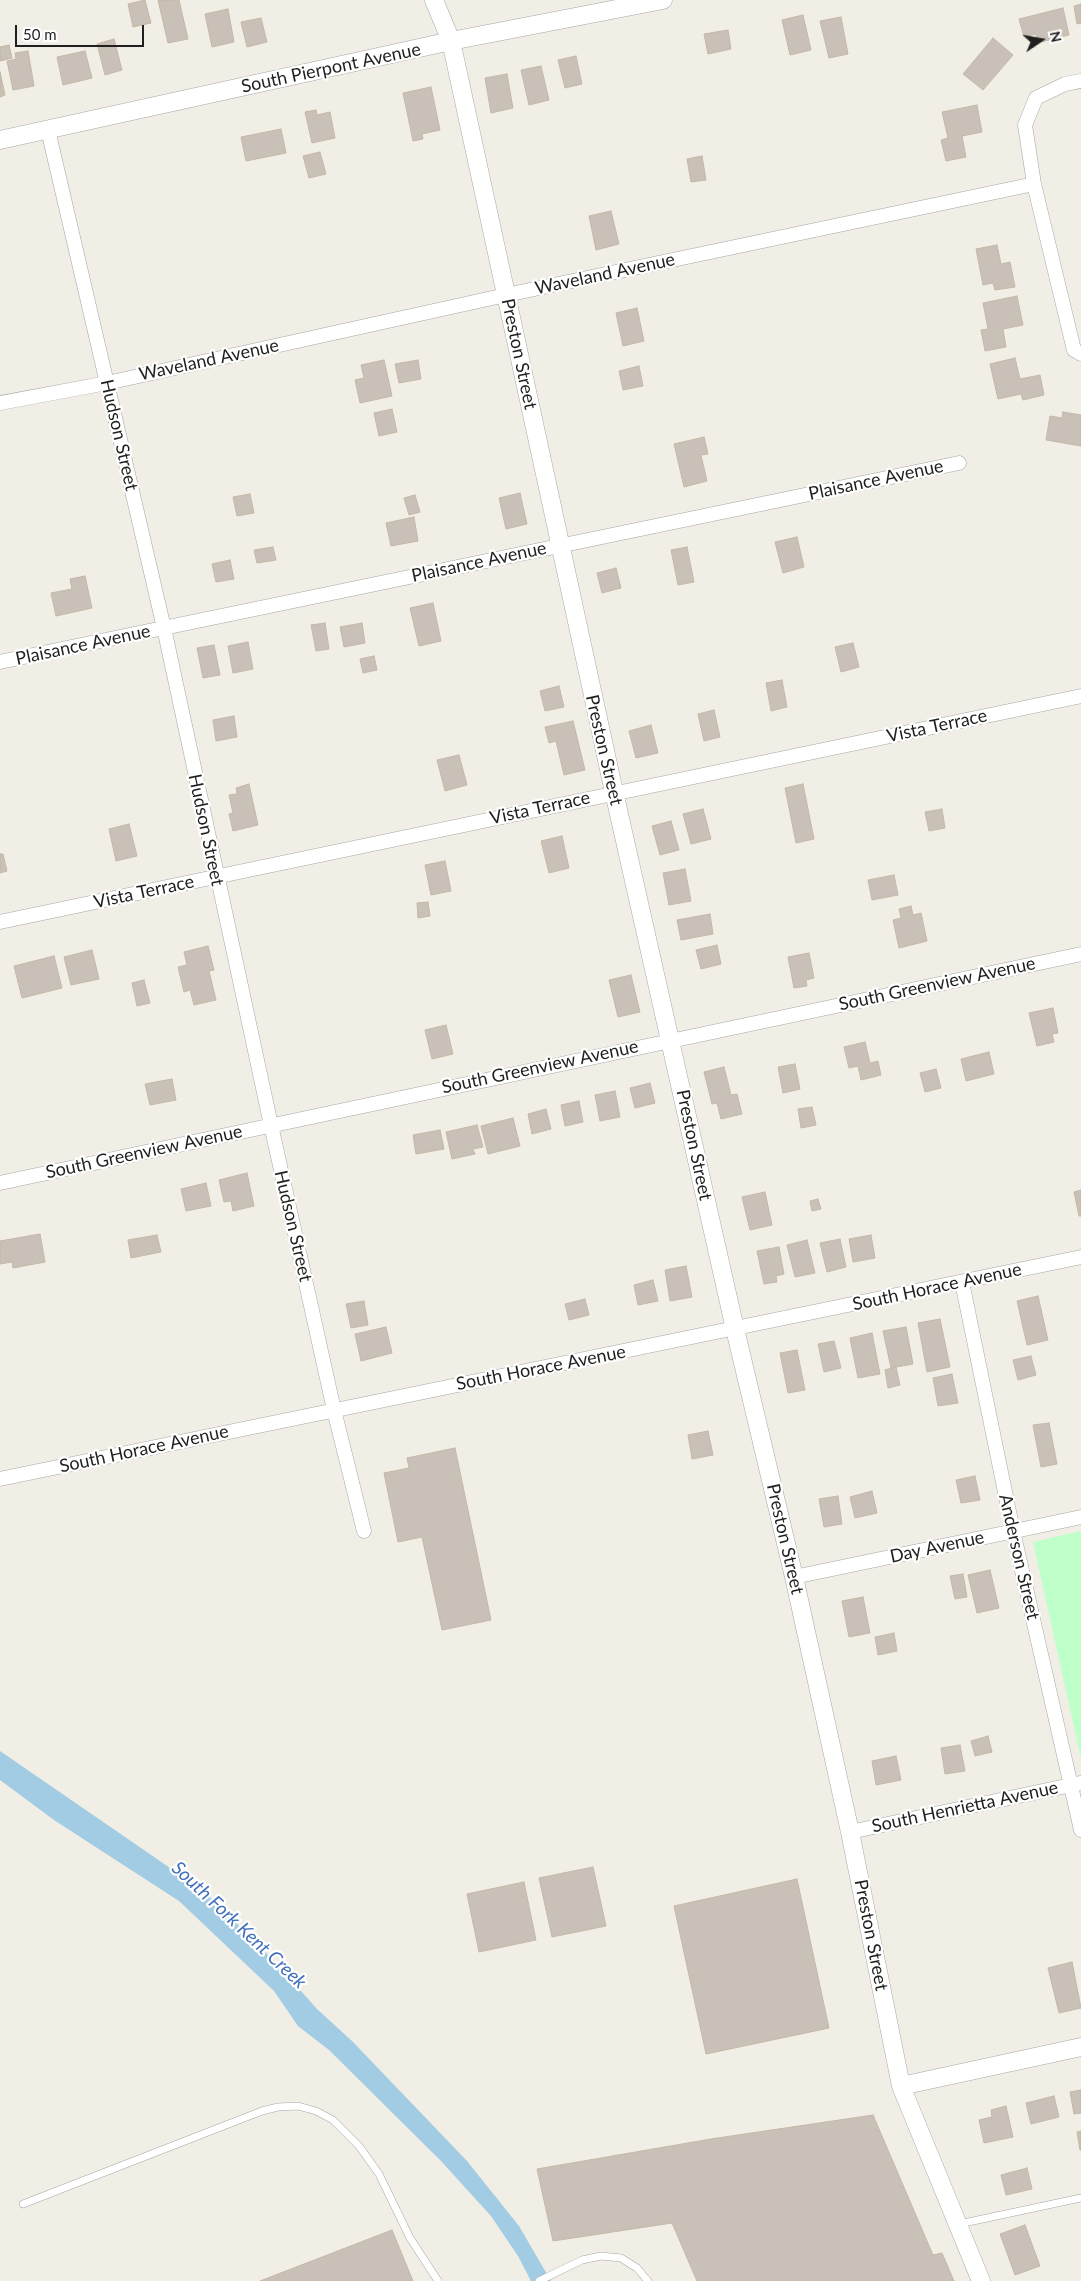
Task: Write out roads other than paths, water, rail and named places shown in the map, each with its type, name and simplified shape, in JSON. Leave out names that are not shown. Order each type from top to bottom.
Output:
[{"type":"street","name":"Preston Street","points":[[434,0],[451,41],[614,792],[735,1329],[794,1577],[850,1832],[901,2086],[981,2281]]},
{"type":"street","name":"South Pierpont Avenue","points":[[0,140],[451,41],[663,0]]},
{"type":"street","points":[[1081,81],[1064,84],[1036,98],[1025,125],[1034,184],[1074,350],[1081,354]]},
{"type":"street","name":"Hudson Street","points":[[48,130],[164,628],[270,1125],[334,1410],[364,1531]]},
{"type":"street","name":"Waveland Avenue","points":[[0,403],[107,382],[506,295],[1034,184]]},
{"type":"street","name":"Plaisance Avenue","points":[[0,662],[959,463]]},
{"type":"street","name":"Vista Terrace","points":[[0,922],[614,792],[1081,696]]},
{"type":"street","name":"South Greenview Avenue","points":[[0,1183],[1081,954]]},
{"type":"street","name":"South Horace Avenue","points":[[0,1479],[735,1329],[1081,1256]]},
{"type":"street","name":"Anderson Street","points":[[962,1282],[1013,1531],[1076,1784],[1081,1830]]},
{"type":"street","name":"Day Avenue","points":[[794,1577],[1081,1517]]},
{"type":"street","name":"South Henrietta Avenue","points":[[850,1832],[1076,1784]]},
{"type":"street","points":[[901,2086],[1081,2047]]},
{"type":"lane","points":[[23,2204],[262,2111],[278,2106],[298,2106],[316,2111],[333,2120],[359,2146],[379,2174],[410,2238],[438,2281]]},
{"type":"lane","points":[[957,2224],[1081,2198]]},
{"type":"lane","points":[[539,2281],[556,2271],[582,2260],[601,2256],[621,2258],[637,2268],[648,2281]]},
{"type":"water","points":[[0,1751],[205,1892],[467,2161],[519,2226],[551,2281],[531,2281],[518,2256],[491,2216],[441,2161],[329,2050],[298,2026],[274,1991],[179,1901],[54,1820],[0,1780]]},
{"type":"water label","name":"South Fork Kent Creek","points":[[239,1925]]}]
